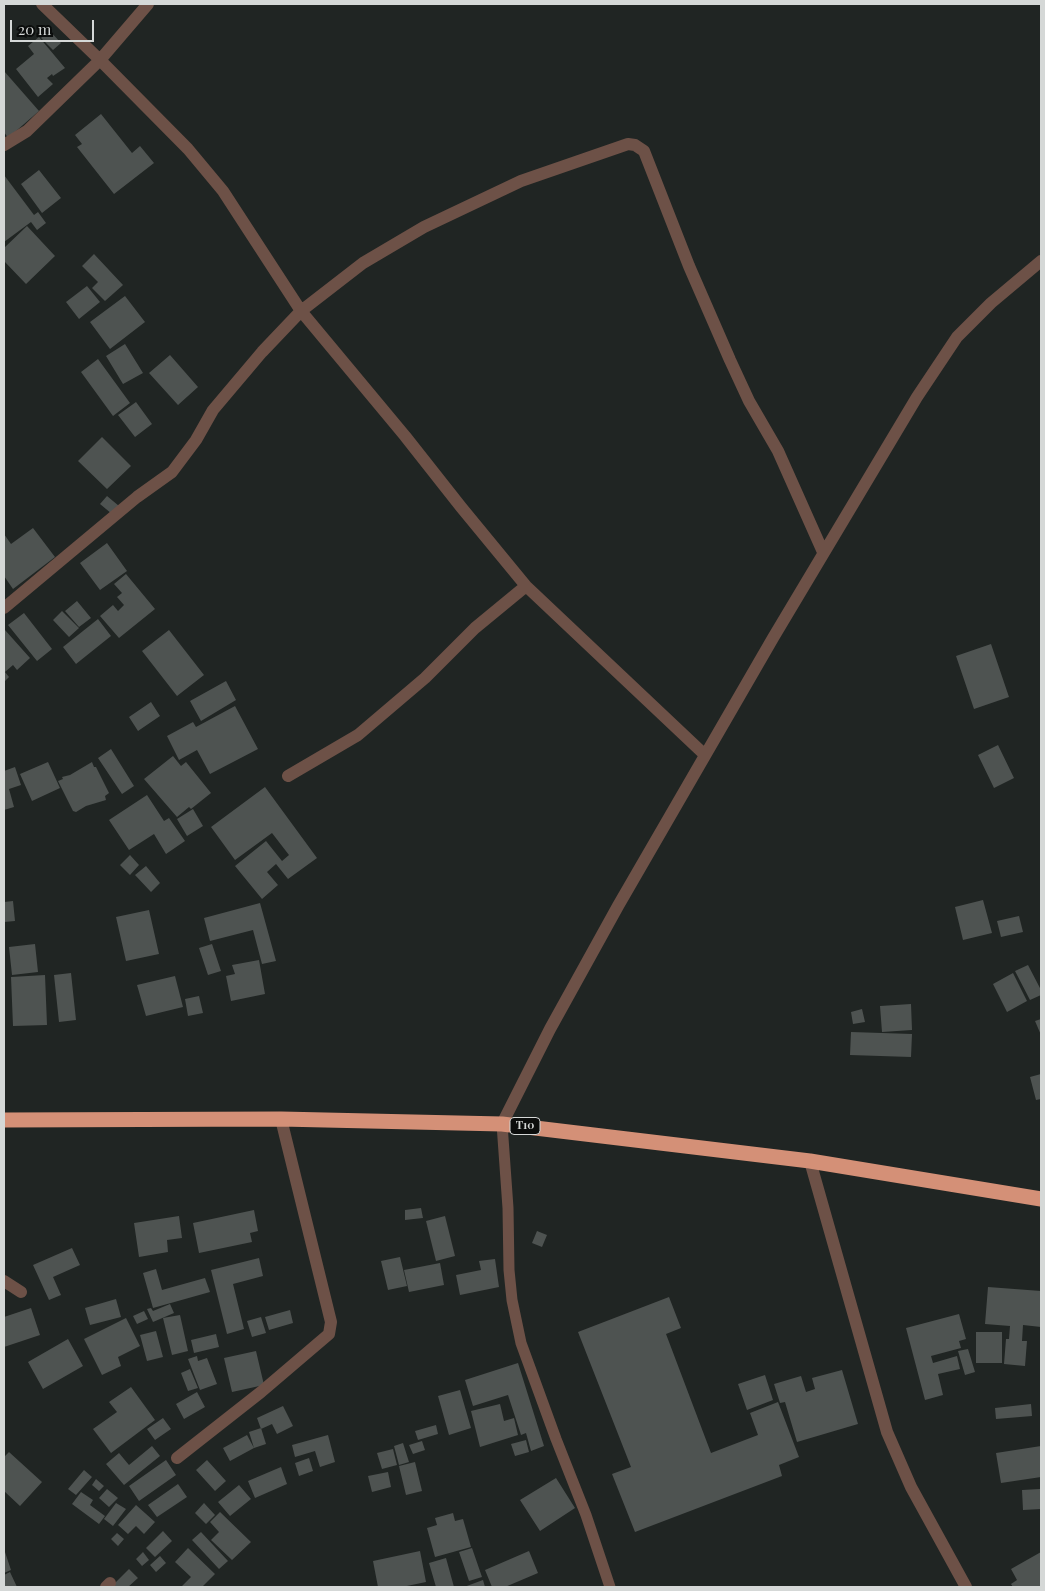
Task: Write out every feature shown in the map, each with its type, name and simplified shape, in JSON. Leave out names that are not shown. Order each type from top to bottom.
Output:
[{"type":"highway","name":"T10","points":[[4,1120],[282,1119],[502,1124],[810,1161],[1041,1199]]},
{"type":"street","points":[[42,4],[188,149],[223,191],[301,311],[526,586],[705,755]]},
{"type":"street","points":[[4,145],[27,131],[100,60],[148,4]]},
{"type":"street","points":[[4,608],[137,497],[172,472],[196,440],[213,410],[262,352],[301,311],[363,263],[424,227],[521,181],[624,144],[635,145],[644,151],[715,328],[750,401],[778,451],[823,552]]},
{"type":"street","points":[[502,1124],[550,1029],[618,906],[823,552],[917,397],[957,337],[991,303],[1041,262]]},
{"type":"street","points":[[288,776],[358,735],[424,678],[475,628],[526,586]]},
{"type":"street","points":[[177,1458],[261,1392],[329,1334],[331,1322],[282,1119]]},
{"type":"street","points":[[810,1161],[887,1432],[911,1487],[966,1587]]},
{"type":"street","points":[[4,1281],[21,1292]]},
{"type":"lane","points":[[502,1124],[508,1208],[509,1270],[521,1343],[586,1515],[610,1587]]},
{"type":"building","points":[[49,30],[61,43],[53,50],[41,38]]},
{"type":"building","points":[[39,37],[65,68],[47,78],[53,84],[38,97],[16,69],[34,54],[28,46]]},
{"type":"building","points":[[4,71],[39,111],[8,138],[4,132]]},
{"type":"building","points":[[101,114],[132,153],[140,146],[154,163],[114,194],[77,147],[82,144],[75,135]]},
{"type":"building","points":[[39,170],[61,198],[42,213],[21,184]]},
{"type":"building","points":[[4,175],[34,215],[38,212],[46,223],[37,230],[31,222],[4,242]]},
{"type":"building","points":[[27,226],[55,256],[26,284],[4,261],[4,248]]},
{"type":"building","points":[[94,254],[123,285],[105,301],[92,288],[98,282],[82,266]]},
{"type":"building","points":[[87,286],[100,302],[79,319],[66,302]]},
{"type":"building","points":[[125,296],[145,322],[110,349],[90,322]]},
{"type":"building","points":[[125,344],[143,373],[123,384],[106,356]]},
{"type":"building","points":[[170,355],[198,387],[178,405],[149,373]]},
{"type":"building","points":[[98,359],[130,403],[113,416],[81,372]]},
{"type":"building","points":[[136,402],[152,424],[135,437],[118,415]]},
{"type":"building","points":[[102,437],[131,466],[107,489],[78,461]]},
{"type":"building","points":[[107,496],[119,506],[112,514],[100,504]]},
{"type":"building","points":[[33,528],[55,557],[13,589],[4,576],[4,534],[11,544]]},
{"type":"building","points":[[107,543],[127,571],[100,590],[80,563]]},
{"type":"building","points":[[126,574],[155,609],[119,638],[100,616],[113,605],[118,611],[124,605],[117,597],[122,593],[114,584]]},
{"type":"building","points":[[77,601],[91,618],[79,627],[65,611]]},
{"type":"building","points":[[62,611],[79,628],[69,637],[53,620]]},
{"type":"building","points":[[24,613],[52,649],[37,661],[8,625]]},
{"type":"building","points":[[98,619],[111,636],[76,664],[63,647]]},
{"type":"building","points":[[5,630],[30,658],[17,670],[13,665],[5,672],[9,677],[4,682]]},
{"type":"building","points":[[169,630],[204,675],[177,696],[142,651]]},
{"type":"building","points":[[991,644],[1009,697],[974,709],[956,656]]},
{"type":"building","points":[[226,681],[236,700],[201,721],[190,701]]},
{"type":"building","points":[[151,702],[160,716],[138,731],[129,717]]},
{"type":"building","points":[[235,706],[258,749],[210,774],[197,750],[179,760],[167,736],[193,722],[196,727]]},
{"type":"building","points":[[998,745],[1014,778],[994,788],[978,755]]},
{"type":"building","points":[[111,749],[134,786],[122,794],[98,758]]},
{"type":"building","points":[[173,756],[181,766],[186,762],[211,793],[191,809],[189,807],[177,817],[144,779]]},
{"type":"building","points":[[48,762],[60,788],[32,801],[20,774]]},
{"type":"building","points":[[92,762],[109,793],[105,796],[106,800],[86,806],[76,812],[73,811],[58,781],[63,779],[62,777],[70,775]]},
{"type":"building","points":[[15,767],[21,785],[9,789],[14,807],[4,810],[4,771]]},
{"type":"building","points":[[265,787],[317,858],[288,879],[276,864],[267,872],[278,885],[262,899],[235,866],[266,841],[282,861],[289,855],[272,833],[235,860],[211,827]]},
{"type":"building","points":[[147,795],[164,821],[169,818],[185,841],[166,854],[154,834],[129,850],[109,820]]},
{"type":"building","points":[[193,809],[203,826],[187,836],[177,819]]},
{"type":"building","points":[[130,855],[139,865],[130,875],[120,865]]},
{"type":"building","points":[[146,866],[160,883],[151,892],[135,875]]},
{"type":"building","points":[[983,900],[992,933],[963,940],[955,907]]},
{"type":"building","points":[[13,901],[15,921],[4,922],[4,902]]},
{"type":"building","points":[[260,903],[276,961],[262,964],[253,930],[210,941],[204,918]]},
{"type":"building","points":[[149,910],[159,954],[126,961],[116,917]]},
{"type":"building","points":[[1019,916],[1023,932],[1001,937],[997,921]]},
{"type":"building","points":[[35,944],[38,972],[12,975],[9,947]]},
{"type":"building","points":[[212,944],[221,971],[208,975],[199,948]]},
{"type":"building","points":[[259,960],[265,994],[231,1001],[226,976],[235,974],[232,965]]},
{"type":"building","points":[[1028,965],[1041,990],[1041,995],[1030,1000],[1015,971]]},
{"type":"building","points":[[71,973],[76,1020],[59,1022],[54,975]]},
{"type":"building","points":[[1013,973],[1027,1001],[1007,1012],[993,984]]},
{"type":"building","points":[[45,975],[47,1025],[13,1026],[11,977]]},
{"type":"building","points":[[175,976],[183,1007],[146,1016],[137,985]]},
{"type":"building","points":[[199,996],[203,1013],[188,1016],[185,999]]},
{"type":"building","points":[[911,1004],[912,1030],[882,1032],[880,1006]]},
{"type":"building","points":[[862,1009],[865,1022],[853,1024],[851,1012]]},
{"type":"building","points":[[1041,1019],[1041,1035],[1035,1021]]},
{"type":"building","points":[[851,1032],[912,1034],[911,1057],[850,1055]]},
{"type":"building","points":[[1041,1074],[1041,1099],[1036,1100],[1030,1077]]},
{"type":"building","points":[[421,1208],[423,1218],[405,1220],[405,1210]]},
{"type":"building","points":[[254,1210],[258,1231],[250,1233],[252,1242],[199,1253],[193,1223]]},
{"type":"building","points":[[179,1216],[182,1238],[167,1240],[168,1252],[139,1257],[134,1223]]},
{"type":"building","points":[[445,1216],[455,1256],[436,1261],[426,1221]]},
{"type":"building","points":[[537,1231],[547,1235],[542,1247],[532,1243]]},
{"type":"building","points":[[72,1248],[80,1265],[53,1277],[61,1295],[49,1300],[33,1265]]},
{"type":"building","points":[[400,1257],[407,1286],[388,1290],[381,1261]]},
{"type":"building","points":[[259,1258],[263,1276],[233,1284],[244,1329],[227,1334],[211,1270]]},
{"type":"building","points":[[495,1259],[499,1287],[460,1295],[456,1275],[481,1270],[479,1261]]},
{"type":"building","points":[[440,1263],[444,1285],[409,1292],[404,1270]]},
{"type":"building","points":[[156,1269],[162,1290],[205,1278],[210,1292],[153,1308],[143,1273]]},
{"type":"building","points":[[988,1287],[1041,1291],[1041,1327],[1023,1325],[1022,1341],[1027,1341],[1025,1366],[1004,1364],[1006,1339],[1009,1339],[1010,1326],[985,1324]]},
{"type":"building","points":[[669,1297],[681,1328],[666,1334],[711,1453],[758,1435],[750,1413],[778,1402],[799,1457],[779,1465],[782,1476],[635,1532],[612,1474],[631,1467],[578,1332]]},
{"type":"building","points":[[116,1299],[121,1317],[90,1325],[85,1308]]},
{"type":"building","points":[[170,1304],[174,1313],[153,1322],[147,1309],[151,1308],[153,1311]]},
{"type":"building","points":[[31,1308],[40,1335],[4,1347],[4,1317]]},
{"type":"building","points":[[290,1310],[293,1323],[269,1330],[265,1317]]},
{"type":"building","points":[[144,1311],[148,1319],[137,1324],[133,1316]]},
{"type":"building","points":[[959,1314],[966,1339],[959,1341],[961,1348],[931,1356],[933,1363],[957,1356],[960,1369],[938,1374],[943,1395],[925,1400],[906,1328]]},
{"type":"building","points":[[180,1315],[188,1351],[172,1355],[163,1318]]},
{"type":"building","points":[[261,1317],[266,1333],[252,1337],[247,1321]]},
{"type":"building","points":[[126,1318],[140,1346],[118,1357],[121,1366],[102,1375],[84,1339]]},
{"type":"building","points":[[156,1331],[163,1357],[147,1361],[140,1335]]},
{"type":"building","points":[[976,1332],[1002,1332],[1002,1363],[976,1363]]},
{"type":"building","points":[[216,1334],[219,1347],[194,1353],[191,1340]]},
{"type":"building","points":[[68,1339],[83,1366],[43,1389],[28,1362]]},
{"type":"building","points":[[968,1349],[975,1372],[965,1375],[958,1351]]},
{"type":"building","points":[[256,1351],[264,1385],[232,1392],[224,1358]]},
{"type":"building","points":[[197,1356],[198,1361],[207,1358],[217,1384],[200,1390],[188,1359]]},
{"type":"building","points":[[518,1363],[544,1446],[531,1451],[526,1433],[521,1435],[508,1395],[473,1406],[465,1380]]},
{"type":"building","points":[[190,1369],[198,1388],[188,1391],[181,1373]]},
{"type":"building","points":[[842,1370],[858,1424],[797,1442],[785,1402],[780,1403],[774,1384],[801,1376],[806,1392],[815,1389],[812,1378]]},
{"type":"building","points":[[765,1375],[773,1400],[747,1410],[738,1384]]},
{"type":"building","points":[[131,1387],[155,1420],[111,1453],[93,1429],[117,1412],[109,1402]]},
{"type":"building","points":[[460,1390],[471,1428],[449,1435],[438,1396]]},
{"type":"building","points":[[197,1392],[205,1407],[184,1419],[176,1404]]},
{"type":"building","points":[[500,1404],[504,1421],[514,1418],[518,1435],[480,1447],[471,1411]]},
{"type":"building","points":[[1031,1404],[1032,1416],[996,1419],[995,1408]]},
{"type":"building","points":[[283,1406],[293,1426],[277,1434],[272,1424],[261,1429],[257,1418]]},
{"type":"building","points":[[163,1418],[171,1429],[155,1440],[147,1429]]},
{"type":"building","points":[[436,1425],[438,1434],[418,1440],[415,1431]]},
{"type":"building","points":[[261,1428],[266,1444],[254,1448],[249,1432]]},
{"type":"building","points":[[247,1435],[254,1448],[230,1461],[223,1448]]},
{"type":"building","points":[[328,1435],[335,1462],[320,1467],[315,1451],[295,1457],[292,1445]]},
{"type":"building","points":[[526,1440],[529,1452],[515,1456],[511,1444]]},
{"type":"building","points":[[422,1441],[425,1450],[413,1454],[409,1445]]},
{"type":"building","points":[[403,1443],[409,1462],[399,1465],[394,1446]]},
{"type":"building","points":[[152,1446],[160,1456],[124,1485],[106,1464],[119,1453],[129,1465]]},
{"type":"building","points":[[1041,1446],[1041,1477],[1001,1483],[996,1453]]},
{"type":"building","points":[[393,1449],[397,1465],[382,1469],[377,1453]]},
{"type":"building","points":[[9,1452],[42,1482],[20,1506],[4,1491],[4,1457]]},
{"type":"building","points":[[309,1458],[313,1471],[299,1476],[295,1463]]},
{"type":"building","points":[[166,1460],[176,1475],[139,1501],[129,1486]]},
{"type":"building","points":[[207,1460],[226,1481],[215,1491],[196,1470]]},
{"type":"building","points":[[415,1462],[422,1491],[406,1495],[399,1466]]},
{"type":"building","points":[[281,1467],[287,1484],[255,1498],[248,1481]]},
{"type":"building","points":[[84,1470],[92,1477],[76,1495],[68,1489]]},
{"type":"building","points":[[388,1472],[391,1487],[372,1492],[368,1476]]},
{"type":"building","points":[[556,1478],[575,1508],[540,1531],[520,1500]]},
{"type":"building","points":[[96,1479],[104,1486],[99,1491],[92,1485]]},
{"type":"building","points":[[178,1484],[187,1497],[157,1517],[148,1505]]},
{"type":"building","points":[[239,1485],[251,1499],[230,1516],[218,1502]]},
{"type":"building","points":[[107,1489],[118,1498],[109,1507],[99,1498]]},
{"type":"building","points":[[1040,1489],[1041,1509],[1023,1510],[1022,1490]]},
{"type":"building","points":[[81,1492],[93,1500],[90,1505],[105,1516],[99,1524],[72,1504]]},
{"type":"building","points":[[116,1503],[126,1509],[113,1526],[104,1519]]},
{"type":"building","points":[[204,1503],[215,1515],[206,1524],[195,1513]]},
{"type":"building","points":[[136,1505],[155,1522],[144,1534],[136,1526],[128,1534],[118,1525]]},
{"type":"building","points":[[220,1512],[251,1542],[232,1560],[211,1540],[219,1532],[210,1522]]},
{"type":"building","points":[[453,1513],[455,1521],[463,1519],[471,1547],[435,1557],[427,1528],[437,1525],[435,1518]]},
{"type":"building","points":[[163,1531],[172,1541],[155,1557],[146,1548]]},
{"type":"building","points":[[201,1532],[228,1561],[219,1569],[192,1540]]},
{"type":"building","points":[[117,1533],[124,1539],[118,1546],[111,1539]]},
{"type":"building","points":[[188,1548],[215,1574],[202,1587],[181,1587],[191,1577],[175,1562]]},
{"type":"building","points":[[472,1548],[482,1577],[469,1581],[459,1552]]},
{"type":"building","points":[[4,1549],[11,1570],[4,1573]]},
{"type":"building","points":[[420,1551],[426,1582],[402,1587],[378,1587],[373,1561]]},
{"type":"building","points":[[529,1551],[538,1573],[505,1587],[492,1587],[485,1570]]},
{"type":"building","points":[[143,1552],[149,1560],[142,1566],[136,1559]]},
{"type":"building","points":[[1041,1552],[1041,1587],[1013,1587],[1011,1584],[1017,1580],[1011,1569]]},
{"type":"building","points":[[160,1556],[166,1563],[156,1572],[150,1565]]},
{"type":"building","points":[[446,1558],[454,1587],[436,1587],[429,1563]]},
{"type":"building","points":[[129,1569],[138,1578],[128,1587],[111,1587]]},
{"type":"building","points":[[10,1572],[17,1587],[4,1587],[4,1575]]},
{"type":"building","points":[[483,1580],[485,1587],[464,1587]]}]
